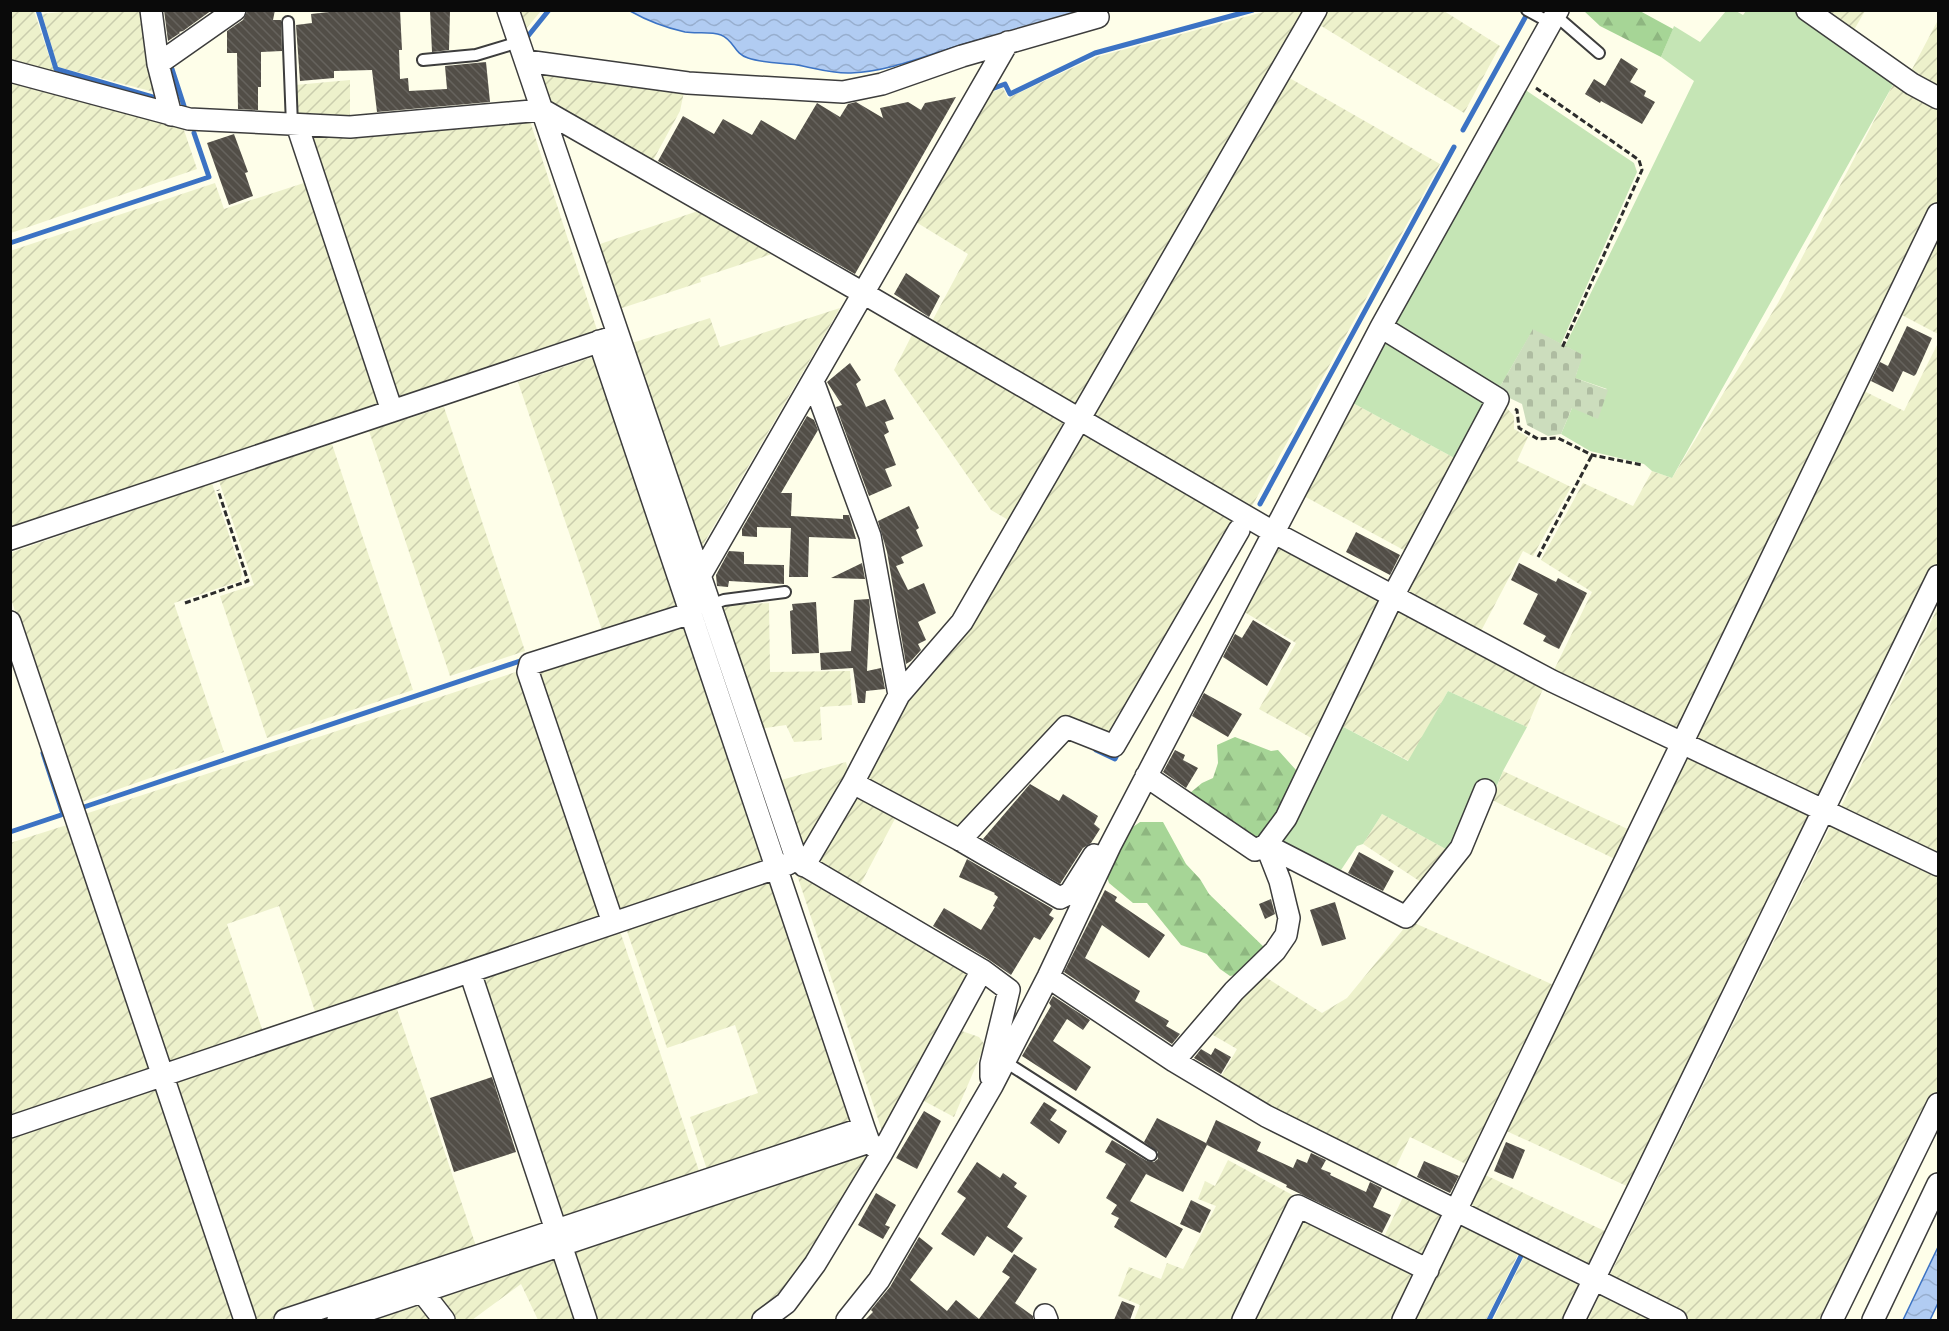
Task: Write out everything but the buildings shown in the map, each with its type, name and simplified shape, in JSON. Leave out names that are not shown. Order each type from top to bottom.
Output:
[{"type":"street","points":[[151,10],[158,64],[171,115]]},
{"type":"street","points":[[158,64],[236,10]]},
{"type":"street","points":[[508,10],[700,576],[700,609],[776,868],[872,1141]]},
{"type":"street","points":[[10,1126],[776,868],[801,863],[853,783],[899,694],[962,622],[1316,10]]},
{"type":"street","points":[[1807,10],[1912,84],[1938,98]]},
{"type":"street","points":[[847,1320],[879,1280],[992,1086],[1048,977],[1110,846],[1273,532],[1382,327],[1554,16]]},
{"type":"street","points":[[523,52],[688,83],[843,92],[882,84],[1008,42],[1098,17]]},
{"type":"street","points":[[700,576],[1008,42]]},
{"type":"street","points":[[10,71],[189,119],[350,127],[543,110],[1273,532],[1552,681],[1938,865]]},
{"type":"street","points":[[295,125],[392,411]]},
{"type":"street","points":[[1403,1320],[1938,214]]},
{"type":"street","points":[[1146,777],[1255,850],[1266,844],[1286,818],[1393,596],[1498,399],[1382,327]]},
{"type":"street","points":[[10,539],[619,335]]},
{"type":"street","points":[[599,341],[700,609],[801,863],[982,970],[1008,990],[991,1064],[992,1086]]},
{"type":"street","points":[[813,381],[870,536],[899,694]]},
{"type":"street","points":[[960,840],[1066,727],[1114,746],[1239,530]]},
{"type":"street","points":[[1574,1320],[1938,576]]},
{"type":"street","points":[[613,923],[528,672],[530,664],[700,609]]},
{"type":"street","points":[[10,622],[245,1320]]},
{"type":"street","points":[[853,783],[960,840],[1060,898],[1070,893],[1100,846],[1110,846]]},
{"type":"street","points":[[1266,844],[1406,917],[1461,848],[1485,790]]},
{"type":"street","points":[[1174,1061],[1234,990],[1275,951],[1286,935],[1289,918],[1280,881],[1266,844]]},
{"type":"street","points":[[764,1320],[786,1303],[816,1264],[872,1141],[982,970]]},
{"type":"street","points":[[470,972],[586,1320]]},
{"type":"street","points":[[1048,977],[1174,1061],[1266,1116],[1676,1320]]},
{"type":"street","points":[[1832,1320],[1938,1104]]},
{"type":"street","points":[[285,1320],[872,1141]]},
{"type":"street","points":[[1873,1320],[1938,1184]]},
{"type":"street","points":[[1243,1320],[1298,1206],[1428,1270]]},
{"type":"street","points":[[338,1320],[423,1293],[559,1238]]},
{"type":"street","points":[[423,1293],[444,1320]]},
{"type":"lane","points":[[1527,10],[1554,16],[1599,53]]},
{"type":"lane","points":[[288,21],[295,125]]},
{"type":"lane","points":[[423,60],[523,52]]},
{"type":"lane","points":[[700,609],[724,600],[785,591]]},
{"type":"lane","points":[[1004,1061],[1151,1155]]},
{"type":"path","points":[[1520,78],[1639,160],[1642,170],[1562,348]]},
{"type":"path","points":[[1498,399],[1517,410],[1519,429],[1538,439],[1558,438],[1592,455],[1642,465]]},
{"type":"path","points":[[1538,557],[1592,455]]},
{"type":"path","points":[[185,603],[248,581],[212,472]]},
{"type":"green space","points":[[79,10],[145,11],[158,93],[58,67],[42,14]]},
{"type":"green space","points":[[517,10],[541,11],[524,31]]},
{"type":"green space","points":[[10,11],[34,11],[55,74],[11,62]]},
{"type":"green space","points":[[1267,11],[1312,11],[1074,409],[930,325],[968,254],[911,219],[985,95],[1003,88],[1008,98],[1096,57]]},
{"type":"green space","points":[[1326,11],[1444,11],[1500,46],[1464,113],[1318,24]]},
{"type":"green space","points":[[1584,11],[1640,11],[1673,29],[1661,57],[1600,26]]},
{"type":"green space","points":[[1726,11],[1736,11],[1743,15],[1746,11],[1795,11],[1894,83],[1672,478],[1652,471],[1644,464],[1590,451],[1561,434],[1572,408],[1607,389],[1575,378],[1582,355],[1565,346],[1694,81],[1661,57],[1674,26],[1700,42]]},
{"type":"green space","points":[[1821,11],[1865,11],[1851,35]]},
{"type":"green space","points":[[1938,20],[1938,90],[1909,75]]},
{"type":"green space","points":[[539,67],[685,87],[680,111],[651,164],[544,101]]},
{"type":"green space","points":[[1286,76],[1440,164],[1251,508],[1090,415]]},
{"type":"green space","points":[[350,80],[350,121],[302,119],[297,113],[295,85]]},
{"type":"green space","points":[[10,81],[183,127],[197,169],[11,233]]},
{"type":"green space","points":[[1894,83],[1938,105],[1938,207],[1683,728],[1675,731],[1554,670],[1592,592],[1541,560],[1583,483],[1633,506],[1652,471],[1672,478],[1778,303]]},
{"type":"green space","points":[[1524,89],[1634,163],[1637,172],[1561,344],[1533,330],[1497,392],[1396,330],[1392,321]]},
{"type":"green space","points":[[530,121],[599,336],[394,402],[307,138],[385,136]]},
{"type":"green space","points":[[310,181],[384,405],[11,532],[10,251],[215,183],[224,209]]},
{"type":"green space","points":[[698,211],[778,252],[700,278],[701,282],[619,309],[597,245]]},
{"type":"green space","points":[[1938,228],[1938,334],[1896,312]]},
{"type":"green space","points":[[840,308],[697,555],[629,344],[710,318],[720,347]]},
{"type":"green space","points":[[1533,329],[1583,355],[1575,378],[1608,390],[1598,419],[1572,408],[1561,434],[1548,436],[1527,425],[1522,404],[1497,392]]},
{"type":"green space","points":[[914,331],[1064,420],[1066,428],[1010,521],[991,510],[894,370]]},
{"type":"green space","points":[[1385,340],[1487,396],[1460,461],[1351,402]]},
{"type":"green space","points":[[1938,343],[1938,561],[1821,797],[1815,800],[1697,742],[1694,734],[1858,388],[1904,411]]},
{"type":"green space","points":[[599,355],[683,603],[602,630],[518,382]]},
{"type":"green space","points":[[1351,402],[1460,461],[1411,554],[1302,495]]},
{"type":"green space","points":[[1505,406],[1514,416],[1514,429],[1528,437],[1517,461],[1571,487],[1533,556],[1523,551],[1480,633],[1403,595]]},
{"type":"green space","points":[[444,407],[525,651],[450,676],[369,431]]},
{"type":"green space","points":[[1084,431],[1240,520],[1115,736],[1069,722],[963,830],[861,776],[900,703],[957,644],[1079,433]]},
{"type":"green space","points":[[332,444],[413,690],[267,738],[220,596],[254,585],[219,481]]},
{"type":"green space","points":[[212,483],[242,574],[240,581],[174,603],[224,752],[79,803],[11,599],[10,553]]},
{"type":"green space","points":[[1281,546],[1378,599],[1381,609],[1315,740],[1259,709],[1296,643],[1241,610],[1273,550]]},
{"type":"green space","points":[[769,603],[770,672],[850,671],[852,705],[820,707],[822,740],[794,742],[786,725],[758,729],[719,606]]},
{"type":"green space","points":[[1938,607],[1938,859],[1839,811]]},
{"type":"green space","points":[[1395,608],[1545,684],[1527,727],[1448,691],[1409,761],[1336,723]]},
{"type":"green space","points":[[685,620],[771,864],[615,917],[537,668]]},
{"type":"green space","points":[[522,670],[606,919],[317,1017],[279,906],[227,924],[264,1035],[174,1066],[165,1062],[82,815]]},
{"type":"green space","points":[[1448,691],[1527,727],[1493,795],[1453,853],[1382,814],[1363,844],[1357,846],[1337,876],[1273,844],[1336,723],[1408,761]]},
{"type":"green space","points":[[1235,737],[1271,751],[1278,750],[1296,770],[1299,783],[1262,842],[1184,798],[1202,783],[1213,778],[1218,763],[1217,745]]},
{"type":"green space","points":[[1690,756],[1808,813],[1811,818],[1631,1188],[1502,1129],[1682,757]]},
{"type":"green space","points":[[846,762],[849,774],[806,850],[796,847],[774,782]]},
{"type":"green space","points":[[1503,771],[1634,832],[1619,861],[1492,800]]},
{"type":"green space","points":[[852,793],[898,813],[858,889],[816,866]]},
{"type":"green space","points":[[1382,814],[1453,853],[1427,886],[1363,844]]},
{"type":"green space","points":[[1833,821],[1938,873],[1938,1089],[1825,1320],[1689,1320],[1607,1281]]},
{"type":"green space","points":[[1140,822],[1163,822],[1186,864],[1200,879],[1209,894],[1268,951],[1241,974],[1230,976],[1220,969],[1207,954],[1181,945],[1147,903],[1133,903],[1109,883],[1107,877],[1130,829]]},
{"type":"green space","points":[[70,824],[152,1067],[149,1074],[10,1121],[10,843]]},
{"type":"green space","points":[[796,872],[969,970],[972,979],[883,1134]]},
{"type":"green space","points":[[772,879],[856,1121],[709,1176],[690,1117],[758,1093],[735,1025],[667,1048],[627,931],[631,925]]},
{"type":"green space","points":[[1410,921],[1558,987],[1470,1166],[1410,1137],[1392,1175],[1217,1084],[1237,1049],[1206,1031],[1259,973],[1322,1013],[1347,998]]},
{"type":"green space","points":[[615,931],[621,934],[700,1174],[562,1225],[479,982],[483,973]]},
{"type":"green space","points":[[396,1006],[478,1252],[272,1320],[251,1320],[174,1087],[177,1080]]},
{"type":"green space","points":[[959,1030],[979,1037],[985,1045],[954,1117],[924,1101]]},
{"type":"green space","points":[[152,1087],[160,1091],[235,1320],[11,1320],[10,1135]]},
{"type":"green space","points":[[871,1151],[791,1288],[754,1320],[591,1320],[572,1246]]},
{"type":"green space","points":[[1228,1160],[1298,1198],[1239,1320],[1134,1320],[1140,1305],[1118,1296],[1129,1267],[1161,1279],[1167,1263],[1183,1269],[1216,1206],[1198,1199],[1205,1181],[1215,1186]]},
{"type":"green space","points":[[1481,1173],[1609,1233],[1593,1267],[1467,1212]]},
{"type":"green space","points":[[1405,1193],[1443,1212],[1446,1218],[1424,1260],[1381,1243]]},
{"type":"green space","points":[[1299,1213],[1418,1276],[1396,1320],[1248,1320]]},
{"type":"green space","points":[[1464,1222],[1520,1250],[1486,1320],[1410,1320],[1456,1226]]},
{"type":"green space","points":[[558,1251],[582,1320],[538,1320],[521,1284],[472,1320],[451,1320],[435,1294]]},
{"type":"green space","points":[[1526,1253],[1580,1279],[1584,1287],[1567,1320],[1493,1320]]},
{"type":"green space","points":[[1602,1290],[1664,1320],[1588,1320]]},
{"type":"green space","points":[[415,1300],[438,1320],[380,1320],[378,1312]]},
{"type":"water","points":[[630,11],[1093,11],[978,40],[884,69],[844,73],[748,58],[721,35],[678,30],[650,21]]},
{"type":"water","points":[[1938,1247],[1938,1303],[1930,1320],[1903,1320]]},
{"type":"waterway","points":[[38,10],[56,69],[156,98]]},
{"type":"waterway","points":[[528,36],[549,10]]},
{"type":"waterway","points":[[989,90],[1005,84],[1010,94],[1095,53],[1253,10]]},
{"type":"waterway","points":[[1463,130],[1526,16]]},
{"type":"waterway","points":[[172,69],[185,109]]},
{"type":"waterway","points":[[10,243],[209,177],[194,133]]},
{"type":"waterway","points":[[1260,504],[1454,147]]},
{"type":"waterway","points":[[81,808],[526,659]]},
{"type":"waterway","points":[[1096,750],[1115,759],[1119,751]]},
{"type":"waterway","points":[[43,753],[63,814]]},
{"type":"waterway","points":[[10,832],[61,815]]},
{"type":"waterway","points":[[1489,1320],[1522,1254]]}]
